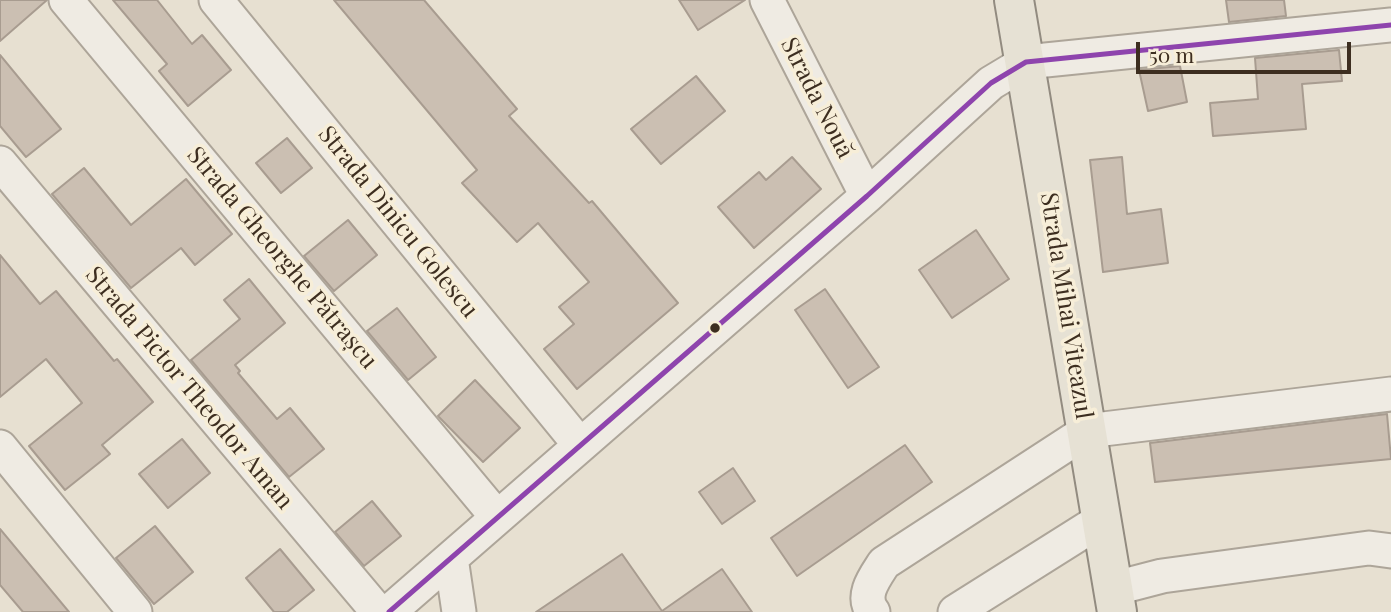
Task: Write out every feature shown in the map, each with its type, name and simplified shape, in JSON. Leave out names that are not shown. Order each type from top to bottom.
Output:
[{"type":"main road","name":"Strada Mihai Viteazul","points":[[1014,0],[1114,600]]},
{"type":"street","name":"Strada Gheorghe Pătrașcu","points":[[66,0],[497,517]]},
{"type":"street","name":"Strada Dinicu Golescu","points":[[216,0],[580,445]]},
{"type":"street","name":"Strada Nouă","points":[[767,0],[867,196]]},
{"type":"street","points":[[390,612],[867,196],[991,83],[1026,62],[1391,25]]},
{"type":"street","name":"Strada Pictor Theodor Aman","points":[[0,163],[378,612]]},
{"type":"street","points":[[873,612],[869,607],[869,588],[884,563],[1087,431],[1391,394]]},
{"type":"street","points":[[0,447],[135,612]]},
{"type":"street","points":[[955,612],[1101,520]]},
{"type":"street","points":[[1114,600],[1162,576],[1369,548],[1391,551]]},
{"type":"street","points":[[451,558],[459,612]]},
{"type":"building","points":[[0,0],[47,0],[0,41]]},
{"type":"building","points":[[113,0],[157,0],[192,44],[202,35],[231,70],[188,106],[159,71],[167,64]]},
{"type":"building","points":[[334,0],[424,0],[517,109],[509,116],[589,203],[592,201],[678,303],[577,389],[544,349],[574,324],[559,307],[589,282],[538,223],[517,242],[462,183],[477,170]]},
{"type":"building","points":[[679,0],[745,0],[698,30]]},
{"type":"building","points":[[1226,0],[1284,0],[1286,16],[1229,22]]},
{"type":"building","points":[[1339,50],[1342,81],[1302,84],[1306,129],[1213,136],[1210,103],[1258,99],[1255,58]]},
{"type":"building","points":[[0,55],[61,129],[26,157],[0,126]]},
{"type":"building","points":[[1180,66],[1187,102],[1148,111],[1139,70]]},
{"type":"building","points":[[696,76],[725,111],[661,164],[631,129]]},
{"type":"building","points":[[287,138],[312,168],[281,193],[256,163]]},
{"type":"building","points":[[792,157],[821,189],[754,248],[718,207],[759,172],[766,180]]},
{"type":"building","points":[[1122,157],[1127,214],[1161,209],[1168,263],[1103,272],[1090,160]]},
{"type":"building","points":[[84,168],[131,225],[186,179],[232,234],[195,265],[181,248],[131,288],[52,194]]},
{"type":"building","points":[[348,220],[377,255],[334,291],[304,256]]},
{"type":"building","points":[[976,230],[1009,279],[952,318],[919,270]]},
{"type":"building","points":[[0,255],[40,304],[56,291],[114,361],[117,359],[153,402],[102,445],[110,454],[65,490],[29,446],[82,403],[46,359],[0,397]]},
{"type":"building","points":[[249,279],[285,323],[235,365],[240,371],[238,373],[277,419],[290,408],[324,449],[289,477],[191,360],[240,319],[224,300]]},
{"type":"building","points":[[825,289],[879,367],[848,388],[795,310]]},
{"type":"building","points":[[397,308],[436,357],[408,380],[367,331]]},
{"type":"building","points":[[475,380],[520,428],[483,462],[438,416]]},
{"type":"building","points":[[1387,414],[1391,459],[1155,482],[1150,443]]},
{"type":"building","points":[[182,439],[210,473],[168,508],[139,474]]},
{"type":"building","points":[[905,445],[932,482],[797,576],[771,538]]},
{"type":"building","points":[[733,468],[755,501],[722,524],[699,492]]},
{"type":"building","points":[[372,501],[401,536],[364,566],[335,532]]},
{"type":"building","points":[[155,526],[193,572],[154,604],[116,558]]},
{"type":"building","points":[[0,529],[69,612],[23,612],[0,585]]},
{"type":"building","points":[[280,549],[314,590],[287,612],[274,612],[246,578]]},
{"type":"building","points":[[622,554],[662,611],[722,569],[752,612],[536,612]]},
{"type":"transit line","points":[[389,612],[867,196],[991,83],[1026,62],[1391,25]]}]
